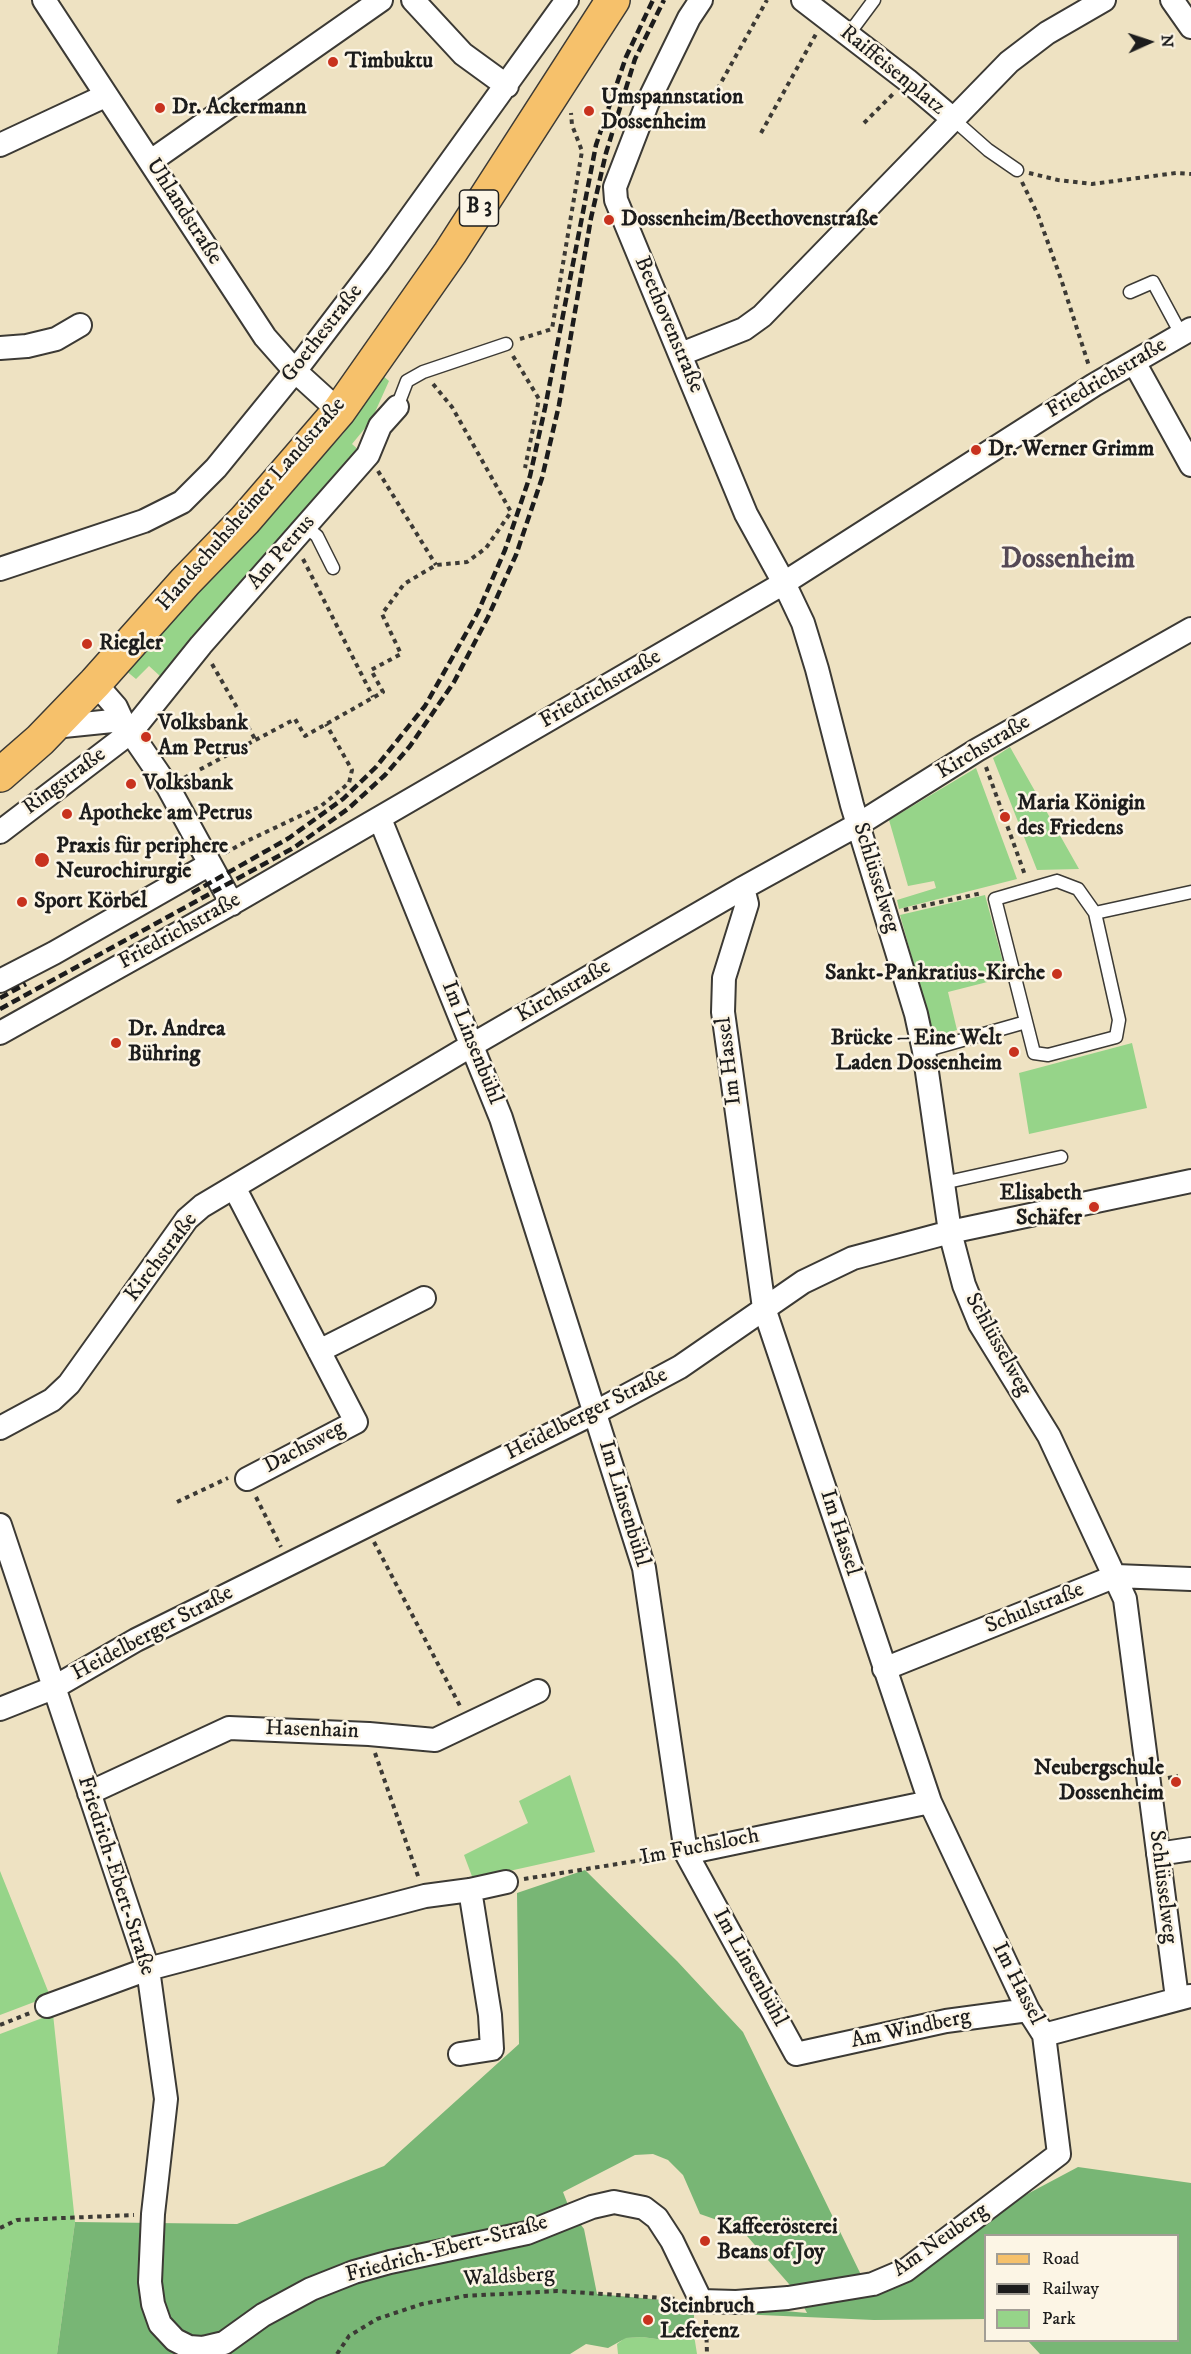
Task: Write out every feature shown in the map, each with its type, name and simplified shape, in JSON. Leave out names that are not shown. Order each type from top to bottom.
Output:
[{"type":"main road","name":"Handschuhsheimer Landstraße","points":[[0,775],[54,726],[88,691],[185,582],[245,520],[339,411],[450,253],[613,0]]},
{"type":"street","points":[[151,161],[381,0]]},
{"type":"street","points":[[413,0],[464,54],[507,86]]},
{"type":"street","name":"Goethestraße","points":[[0,569],[144,520],[182,502],[216,468],[379,261],[567,0]]},
{"type":"street","name":"Beethovenstraße","points":[[701,0],[689,18],[647,104],[615,187],[616,200],[746,514],[783,583]]},
{"type":"street","name":"Raiffeisenplatz","points":[[802,0],[907,80],[953,119]]},
{"type":"street","points":[[681,354],[744,329],[762,316],[1009,62],[1047,33],[1104,0]]},
{"type":"street","points":[[1173,0],[1191,27]]},
{"type":"street","name":"Uhlandstraße","points":[[50,2],[105,96],[151,161],[265,337],[294,371],[339,411]]},
{"type":"street","points":[[0,145],[105,96]]},
{"type":"street","points":[[0,348],[27,346],[56,339],[81,325]]},
{"type":"street","name":"Friedrichstraße","points":[[0,1033],[380,819],[783,583],[1094,385],[1186,332]]},
{"type":"street","points":[[1134,362],[1191,465]]},
{"type":"street","name":"Am Petrus","points":[[120,725],[201,645],[368,455],[380,426],[397,407]]},
{"type":"street","name":"Schlüsselweg","points":[[783,583],[802,623],[814,660],[852,805],[905,976],[924,1051],[950,1232],[964,1285],[980,1324],[1049,1436],[1116,1576],[1128,1614],[1158,1854],[1184,1997]]},
{"type":"street","name":"Kirchstraße","points":[[0,1428],[52,1400],[69,1384],[187,1220],[202,1206],[472,1045],[743,888],[859,824],[977,750],[1191,629]]},
{"type":"street","name":"Ringstraße","points":[[88,691],[116,707],[120,725],[168,787],[232,904]]},
{"type":"street","name":"Ringstraße","points":[[54,726],[120,725]]},
{"type":"street","name":"Ringstraße","points":[[0,832],[120,725]]},
{"type":"street","name":"Im Linsenbühl","points":[[380,819],[501,1118],[644,1568],[686,1852],[796,2054]]},
{"type":"street","points":[[0,981],[54,953],[210,864]]},
{"type":"street","name":"Im Hassel","points":[[743,888],[747,904],[724,978],[723,1012],[764,1308],[930,1802],[1028,2010],[1044,2035],[1059,2154]]},
{"type":"street","name":"Heidelberger Straße","points":[[0,1709],[53,1688],[136,1640],[596,1412],[680,1366],[803,1282],[853,1258],[950,1232],[1191,1181]]},
{"type":"street","name":"Dachsweg","points":[[234,1187],[356,1422],[247,1479]]},
{"type":"street","points":[[319,1351],[424,1299]]},
{"type":"street","name":"Friedrich-Ebert-Straße","points":[[0,1526],[148,1969],[166,2099],[153,2214],[150,2282],[153,2304],[160,2324],[175,2340],[189,2347],[203,2348],[224,2343],[263,2315],[302,2294],[354,2272],[526,2233],[592,2207],[614,2202],[644,2208],[657,2218],[672,2241],[701,2301]]},
{"type":"street","name":"Schulstraße","points":[[884,1669],[1116,1576],[1191,1579]]},
{"type":"street","name":"Hasenhain","points":[[89,1792],[229,1728],[369,1734],[435,1740],[538,1691]]},
{"type":"street","name":"Im Fuchsloch","points":[[686,1852],[930,1802]]},
{"type":"street","points":[[1158,1854],[1191,1849]]},
{"type":"street","points":[[48,2006],[148,1969],[425,1896],[506,1882]]},
{"type":"street","points":[[460,2054],[492,2049],[490,2015],[470,1890]]},
{"type":"street","points":[[1044,2035],[1184,1997]]},
{"type":"street","name":"Am Windberg","points":[[796,2054],[946,2021],[1028,2010]]},
{"type":"street","name":"Am Neuberg","points":[[701,2301],[736,2302],[788,2298],[873,2284],[906,2270],[1059,2154]]},
{"type":"lane","points":[[848,35],[873,0]]},
{"type":"lane","points":[[953,119],[988,150],[1017,170]]},
{"type":"lane","points":[[1130,292],[1153,282],[1186,332]]},
{"type":"lane","points":[[423,372],[506,344]]},
{"type":"lane","name":"Am Petrus","points":[[397,407],[407,381],[423,372]]},
{"type":"lane","points":[[299,533],[316,536],[333,568]]},
{"type":"lane","points":[[1057,881],[1078,889],[1095,913],[1119,1020],[1116,1037],[1048,1055],[1034,1053],[995,899],[1057,881]]},
{"type":"lane","points":[[1095,913],[1191,892]]},
{"type":"lane","points":[[924,1051],[1026,1022]]},
{"type":"lane","points":[[943,1183],[1061,1157]]},
{"type":"path","points":[[714,97],[767,0]]},
{"type":"path","points":[[761,133],[826,18]]},
{"type":"path","points":[[864,123],[907,80]]},
{"type":"path","points":[[525,468],[540,399],[506,344],[552,329],[582,151],[572,125],[570,102]]},
{"type":"path","points":[[1017,170],[1058,180],[1092,184],[1176,173],[1191,174]]},
{"type":"path","points":[[1017,170],[1038,215],[1061,279],[1094,385]]},
{"type":"path","points":[[168,787],[296,719],[304,736],[383,692],[371,670],[401,654],[382,614],[404,584],[436,565],[467,562],[486,548],[511,512],[452,407],[423,372]]},
{"type":"path","points":[[368,455],[436,565]]},
{"type":"path","points":[[299,533],[373,697]]},
{"type":"path","points":[[201,645],[255,739]]},
{"type":"path","points":[[210,864],[247,841],[321,806],[349,783],[352,770],[326,724]]},
{"type":"path","points":[[990,773],[1026,876]]},
{"type":"path","points":[[885,915],[984,892],[995,899]]},
{"type":"path","points":[[177,1502],[232,1476],[247,1479],[272,1531]]},
{"type":"path","points":[[365,1526],[470,1725]]},
{"type":"path","points":[[369,1734],[388,1796],[425,1896]]},
{"type":"path","name":"Im Fuchsloch","points":[[506,1882],[686,1852]]},
{"type":"path","points":[[0,2025],[48,2006]]},
{"type":"path","points":[[0,2228],[17,2220],[153,2214]]},
{"type":"path","name":"Waldsberg","points":[[336,2354],[349,2336],[377,2319],[422,2304],[465,2296],[557,2291],[701,2301]]},
{"type":"path","points":[[701,2301],[706,2319],[707,2354]]},
{"type":"green space","points":[[382,375],[389,381],[371,421],[352,444],[361,452],[160,676],[149,666],[136,679],[125,670],[343,434]]},
{"type":"green space","points":[[1010,747],[1079,869],[1037,870],[993,758]]},
{"type":"green space","points":[[976,768],[1017,879],[899,909],[897,900],[936,888],[934,881],[908,886],[889,820]]},
{"type":"green space","points":[[985,895],[1007,977],[948,992],[957,1030],[934,1037],[900,915]]},
{"type":"green space","points":[[1132,1043],[1147,1108],[1029,1134],[1019,1073]]},
{"type":"green space","points":[[570,1775],[595,1852],[473,1879],[464,1855],[528,1823],[519,1801]]},
{"type":"green space","points":[[585,1870],[677,1961],[743,2032],[864,2281],[1078,2167],[1191,2183],[1191,2354],[1040,2354],[1029,2342],[1179,2342],[1179,2234],[984,2234],[984,2319],[874,2320],[715,2313],[694,2310],[694,2335],[664,2340],[642,2337],[626,2338],[608,2348],[586,2344],[570,2354],[57,2354],[75,2222],[237,2224],[384,2166],[519,2044],[517,1893]],"holes":[[[653,2154],[668,2160],[683,2175],[700,2214],[740,2228],[796,2292],[807,2313],[597,2294],[584,2229],[570,2210],[563,2192],[635,2155]]]},
{"type":"green space","points":[[0,1871],[50,1996],[0,2015]]},
{"type":"green space","points":[[53,2014],[75,2222],[57,2354],[0,2354],[0,2034]]},
{"type":"green space","points":[[694,2335],[697,2354],[618,2354],[617,2344],[625,2338],[642,2337],[664,2340]]},
{"type":"railway","points":[[192,893],[289,838],[343,799],[376,767],[425,706],[478,612],[505,550],[530,476],[596,145],[626,57],[653,0]]},
{"type":"railway","points":[[0,1009],[295,847],[349,808],[385,775],[410,746],[454,682],[488,617],[516,555],[542,478],[559,405],[591,218],[606,153],[635,59],[664,0]]},
{"type":"railway","points":[[0,998],[26,984]]},
{"type":"place","name":"Timbuktu","points":[[333,62]]},
{"type":"place","name":"Dr. Ackermann","points":[[160,108]]},
{"type":"place","name":"Umspannstation Dossenheim","points":[[589,111]]},
{"type":"place","name":"Dossenheim/Beethovenstraße","points":[[609,220]]},
{"type":"place","name":"Dr. Werner Grimm","points":[[976,450]]},
{"type":"place","name":"Riegler","points":[[87,644]]},
{"type":"place","name":"Volksbank Am Petrus","points":[[146,737]]},
{"type":"place","name":"Volksbank","points":[[131,784]]},
{"type":"place","name":"Apotheke am Petrus","points":[[67,814]]},
{"type":"place","name":"Maria Königin des Friedens","points":[[1005,817]]},
{"type":"place","name":"Praxis für periphere Neurochirurgie","points":[[42,860]]},
{"type":"place","name":"Sport Körbel","points":[[22,902]]},
{"type":"place","name":"Sankt-Pankratius-Kirche","points":[[1057,974]]},
{"type":"place","name":"Dr. Andrea Bühring","points":[[116,1043]]},
{"type":"place","name":"Brücke – Eine Welt Laden Dossenheim","points":[[1014,1052]]},
{"type":"place","name":"Elisabeth Schäfer","points":[[1094,1207]]},
{"type":"place","name":"Neubergschule Dossenheim","points":[[1176,1782]]},
{"type":"place","name":"Kaffeerösterei Beans of Joy","points":[[705,2241]]},
{"type":"place","name":"Steinbruch Leferenz","points":[[648,2320]]},
{"type":"district","name":"Dossenheim","points":[[1068,561]]}]
